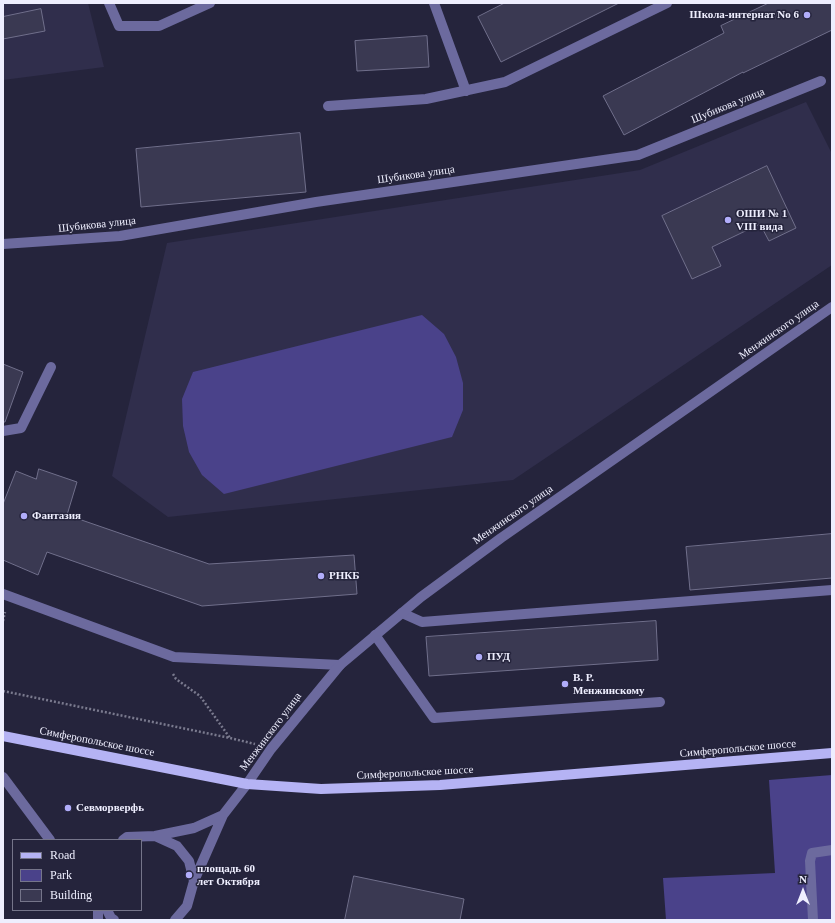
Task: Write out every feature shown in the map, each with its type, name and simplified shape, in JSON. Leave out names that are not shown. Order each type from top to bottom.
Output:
[{"type":"main road","name":"Симферопольское шоссе","points":[[3,736],[247,784],[321,789],[440,786],[832,753]]},
{"type":"street","points":[[109,3],[119,26],[159,26],[210,3]]},
{"type":"street","points":[[434,3],[466,90]]},
{"type":"street","points":[[328,106],[426,99],[505,82],[667,3]]},
{"type":"street","name":"Шубикова улица","points":[[3,244],[120,236],[316,202],[638,155],[821,81]]},
{"type":"street","name":"Менжинского улица","points":[[223,815],[271,749],[340,665],[375,634],[421,597],[501,538],[832,307]]},
{"type":"street","points":[[3,431],[21,428],[51,368]]},
{"type":"street","points":[[402,613],[422,622],[832,590]]},
{"type":"street","points":[[3,594],[174,656],[340,665]]},
{"type":"street","points":[[375,634],[434,718],[660,702]]},
{"type":"street","points":[[3,777],[49,839]]},
{"type":"street","points":[[125,839],[155,836],[194,828],[223,815]]},
{"type":"street","points":[[175,920],[187,906],[194,881],[223,815]]},
{"type":"street","points":[[155,836],[176,846],[189,861],[194,881]]},
{"type":"street","points":[[813,920],[810,861],[812,853],[832,850]]},
{"type":"street","points":[[108,911],[111,918],[114,920]]},
{"type":"path","points":[[160,651],[176,679],[200,696],[230,738]]},
{"type":"path","points":[[3,691],[230,738],[271,749]]},
{"type":"shaded area","points":[[3,3],[88,3],[104,67],[3,80]]},
{"type":"shaded area","points":[[806,102],[832,154],[832,265],[513,480],[168,517],[112,476],[167,243],[640,170]]},
{"type":"green space","points":[[422,315],[444,334],[456,357],[463,383],[463,410],[452,437],[224,494],[202,475],[189,452],[183,426],[182,399],[193,372]]},
{"type":"green space","points":[[832,775],[832,920],[666,920],[663,878],[775,873],[769,780]]},
{"type":"building","points":[[505,3],[619,3],[501,62],[478,17]]},
{"type":"building","points":[[769,3],[832,3],[832,30],[743,72],[624,135],[603,96],[724,33],[721,26]]},
{"type":"building","points":[[41,9],[45,31],[3,39],[3,17]]},
{"type":"building","points":[[427,36],[429,67],[357,71],[355,41]]},
{"type":"building","points":[[300,133],[306,192],[141,207],[136,149]]},
{"type":"building","name":"ОШИ № 1 VIII вида","points":[[767,166],[796,228],[769,241],[760,224],[712,247],[721,266],[692,279],[662,216]]},
{"type":"building","points":[[3,364],[23,372],[5,422],[3,422]]},
{"type":"building","points":[[39,469],[77,482],[67,515],[209,564],[354,555],[357,594],[202,606],[47,552],[38,575],[3,560],[3,504],[16,471],[36,479]]},
{"type":"building","points":[[832,534],[832,578],[690,590],[686,547]]},
{"type":"building","points":[[656,621],[658,660],[429,676],[426,637]]},
{"type":"building","points":[[354,876],[464,899],[460,920],[345,920]]},
{"type":"place","name":"Школа-интернат No 6","points":[[807,15]]},
{"type":"place","name":"ОШИ № 1 VIII вида","points":[[728,220]]},
{"type":"place","name":"Фантазия","points":[[24,516]]},
{"type":"place","name":"РНКБ","points":[[321,576]]},
{"type":"place","name":"ПУД","points":[[479,657]]},
{"type":"place","name":"В. Р. Менжинскому","points":[[565,684]]},
{"type":"place","name":"Севморверфь","points":[[68,808]]},
{"type":"place","name":"площадь 60 лет Октября","points":[[189,875]]}]
